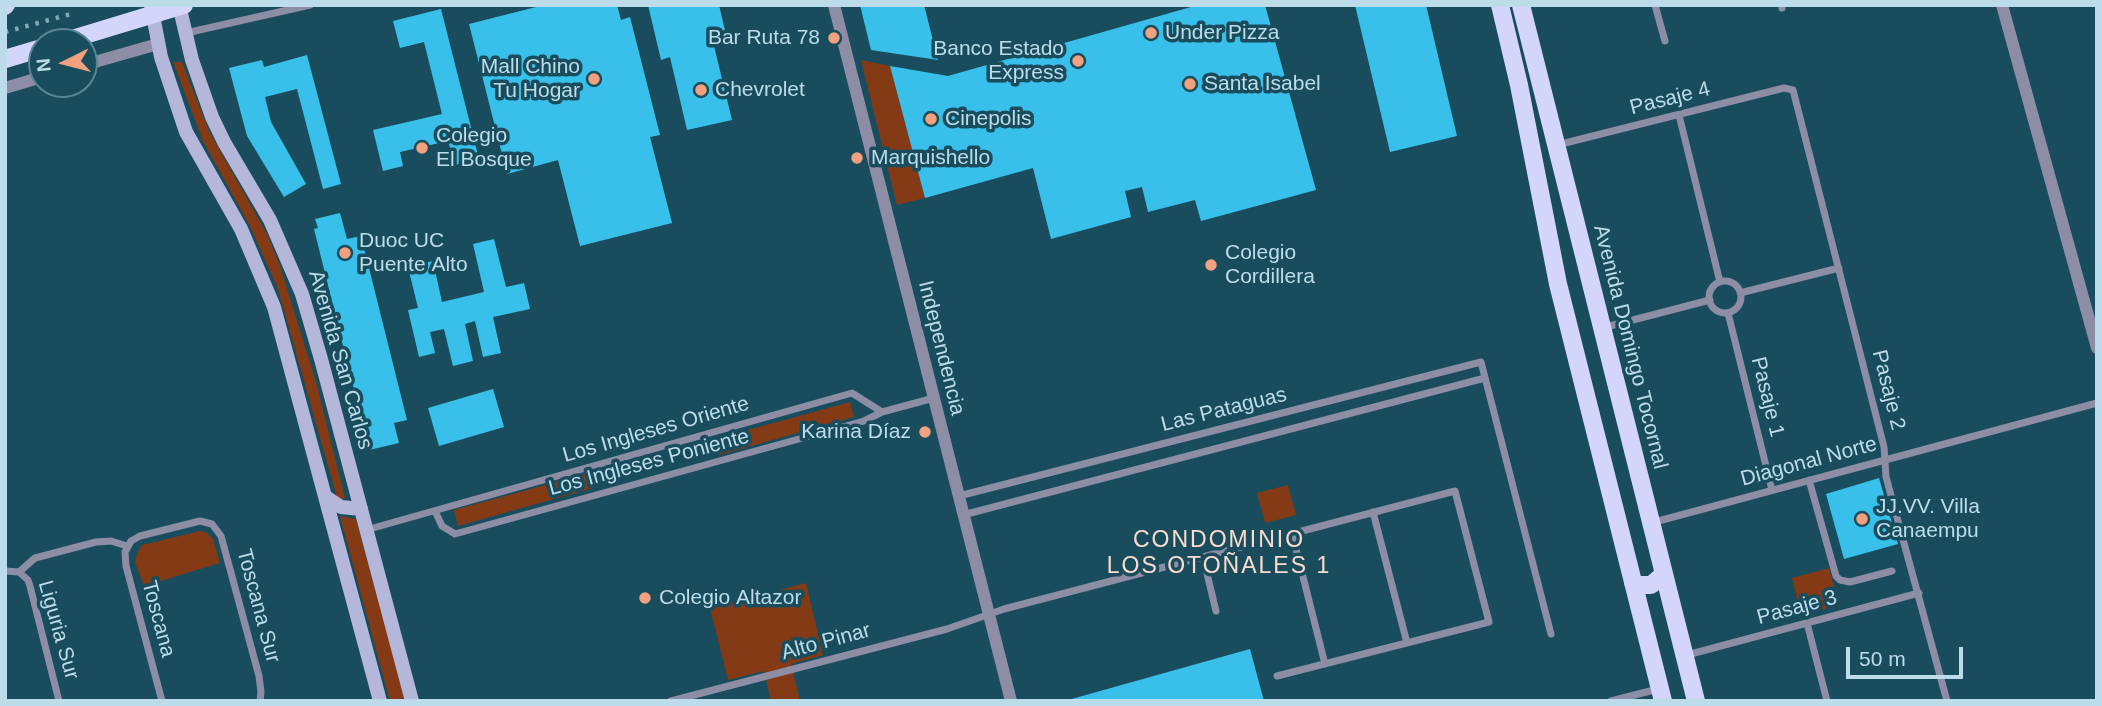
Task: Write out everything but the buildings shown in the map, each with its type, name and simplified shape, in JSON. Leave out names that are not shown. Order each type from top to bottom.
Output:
[{"type":"main road","points":[[1500,5],[1519,85],[1546,226],[1662,694]]},
{"type":"main road","name":"Avenida Domingo Tocornal","points":[[1521,5],[1696,701]]},
{"type":"main road","name":"Avenida San Carlos","points":[[181,6],[198,78],[212,117],[270,220],[302,294],[412,701]]},
{"type":"main road","points":[[98,29],[152,10],[181,6]]},
{"type":"main road","points":[[152,10],[158,44],[186,132],[241,229],[264,280],[282,334],[380,701]]},
{"type":"main road","points":[[5,59],[28,52]]},
{"type":"main road","points":[[1546,226],[1560,219],[1574,220]]},
{"type":"main road","points":[[1587,398],[1601,391],[1618,391]]},
{"type":"main road","points":[[326,497],[341,507],[361,509]]},
{"type":"main road","points":[[1633,583],[1651,585],[1664,574]]},
{"type":"main road","points":[[1640,610],[1654,601],[1671,603]]},
{"type":"street","points":[[186,34],[310,5]]},
{"type":"street","name":"Independencia","points":[[834,5],[1011,701]]},
{"type":"street","points":[[1655,5],[1665,41]]},
{"type":"street","points":[[2002,5],[2097,348]]},
{"type":"street","points":[[98,61],[158,44]]},
{"type":"street","points":[[5,88],[28,81]]},
{"type":"street","name":"Pasaje 4","points":[[1556,145],[1791,88]]},
{"type":"street","name":"Pasaje 2","points":[[1791,88],[1884,447],[1886,477],[1920,593],[1947,701]]},
{"type":"street","points":[[1679,115],[1720,282]]},
{"type":"street","points":[[1740,293],[1839,268]]},
{"type":"street","points":[[1720,282],[1735,284],[1740,293],[1740,303],[1728,313],[1714,309],[1710,300],[1713,287],[1720,282]]},
{"type":"street","points":[[1602,328],[1710,300]]},
{"type":"street","name":"Pasaje 1","points":[[1728,313],[1772,490]]},
{"type":"street","name":"Las Pataguas","points":[[959,496],[1481,362],[1485,378],[963,514]]},
{"type":"street","points":[[1485,378],[1551,634]]},
{"type":"street","name":"Los Ingleses Oriente","points":[[366,530],[852,393],[882,412]]},
{"type":"street","points":[[882,412],[934,398]]},
{"type":"street","name":"Diagonal Norte","points":[[1651,523],[2097,403]]},
{"type":"street","name":"Los Ingleses Poniente","points":[[435,511],[442,526],[455,534],[864,421],[882,412]]},
{"type":"street","points":[[1809,480],[1836,576],[1840,580],[1850,582],[1892,571]]},
{"type":"street","name":"Alto Pinar","points":[[671,701],[947,629],[1004,608],[1454,491],[1489,622],[1407,643]]},
{"type":"street","points":[[1277,676],[1407,643],[1373,512]]},
{"type":"street","name":"Toscana Sur","points":[[127,546],[135,538],[154,532],[200,521],[212,524],[221,536],[259,676],[260,701]]},
{"type":"street","points":[[1292,533],[1325,664]]},
{"type":"street","points":[[5,571],[19,572],[35,558],[96,542],[111,541],[127,546]]},
{"type":"street","name":"Toscana","points":[[127,546],[125,566],[162,701]]},
{"type":"street","points":[[1203,556],[1216,611]]},
{"type":"street","name":"Liguria Sur","points":[[19,572],[30,586],[59,701]]},
{"type":"street","name":"Pasaje 3","points":[[1684,656],[1920,593]]},
{"type":"street","points":[[1807,623],[1827,701]]},
{"type":"street","points":[[1611,701],[1662,694]]},
{"type":"shaded area","points":[[861,60],[890,66],[925,198],[897,205]]},
{"type":"shaded area","points":[[173,62],[182,62],[209,131],[267,234],[280,266],[316,382],[345,498],[338,501],[278,289],[250,226],[203,141]]},
{"type":"shaded area","points":[[850,402],[854,417],[719,455],[715,439]]},
{"type":"shaded area","points":[[589,473],[593,488],[458,526],[454,510]]},
{"type":"shaded area","points":[[1288,485],[1296,515],[1265,523],[1257,493]]},
{"type":"shaded area","points":[[340,516],[356,519],[406,701],[390,701]]},
{"type":"shaded area","points":[[200,531],[206,532],[213,539],[220,563],[144,586],[135,562],[142,545]]},
{"type":"shaded area","points":[[1829,568],[1839,605],[1801,615],[1792,578]]},
{"type":"shaded area","points":[[806,583],[823,655],[791,664],[800,701],[771,701],[764,671],[728,680],[710,608]]},
{"type":"railway","points":[[5,32],[71,14]]},
{"type":"place","name":"Under Pizza","points":[[1151,33]]},
{"type":"place","name":"Bar Ruta 78","points":[[834,38]]},
{"type":"place","name":"Banco Estado Express","points":[[1078,61]]},
{"type":"place","name":"Mall Chino Tu Hogar","points":[[594,79]]},
{"type":"place","name":"Santa Isabel","points":[[1190,84]]},
{"type":"place","name":"Chevrolet","points":[[701,90]]},
{"type":"place","name":"Cinepolis","points":[[931,119]]},
{"type":"place","name":"Colegio El Bosque","points":[[422,148]]},
{"type":"place","name":"Marquishello","points":[[857,158]]},
{"type":"place","name":"Duoc UC Puente Alto","points":[[345,253]]},
{"type":"place","name":"Colegio Cordillera","points":[[1211,265]]},
{"type":"place","name":"Karina Díaz","points":[[925,432]]},
{"type":"place","name":"JJ.VV. Villa Canaempu","points":[[1862,519]]},
{"type":"place","name":"Colegio Altazor","points":[[645,598]]},
{"type":"district","name":"CONDOMINIO LOS OTOÑALES 1","points":[[1219,554]]}]
